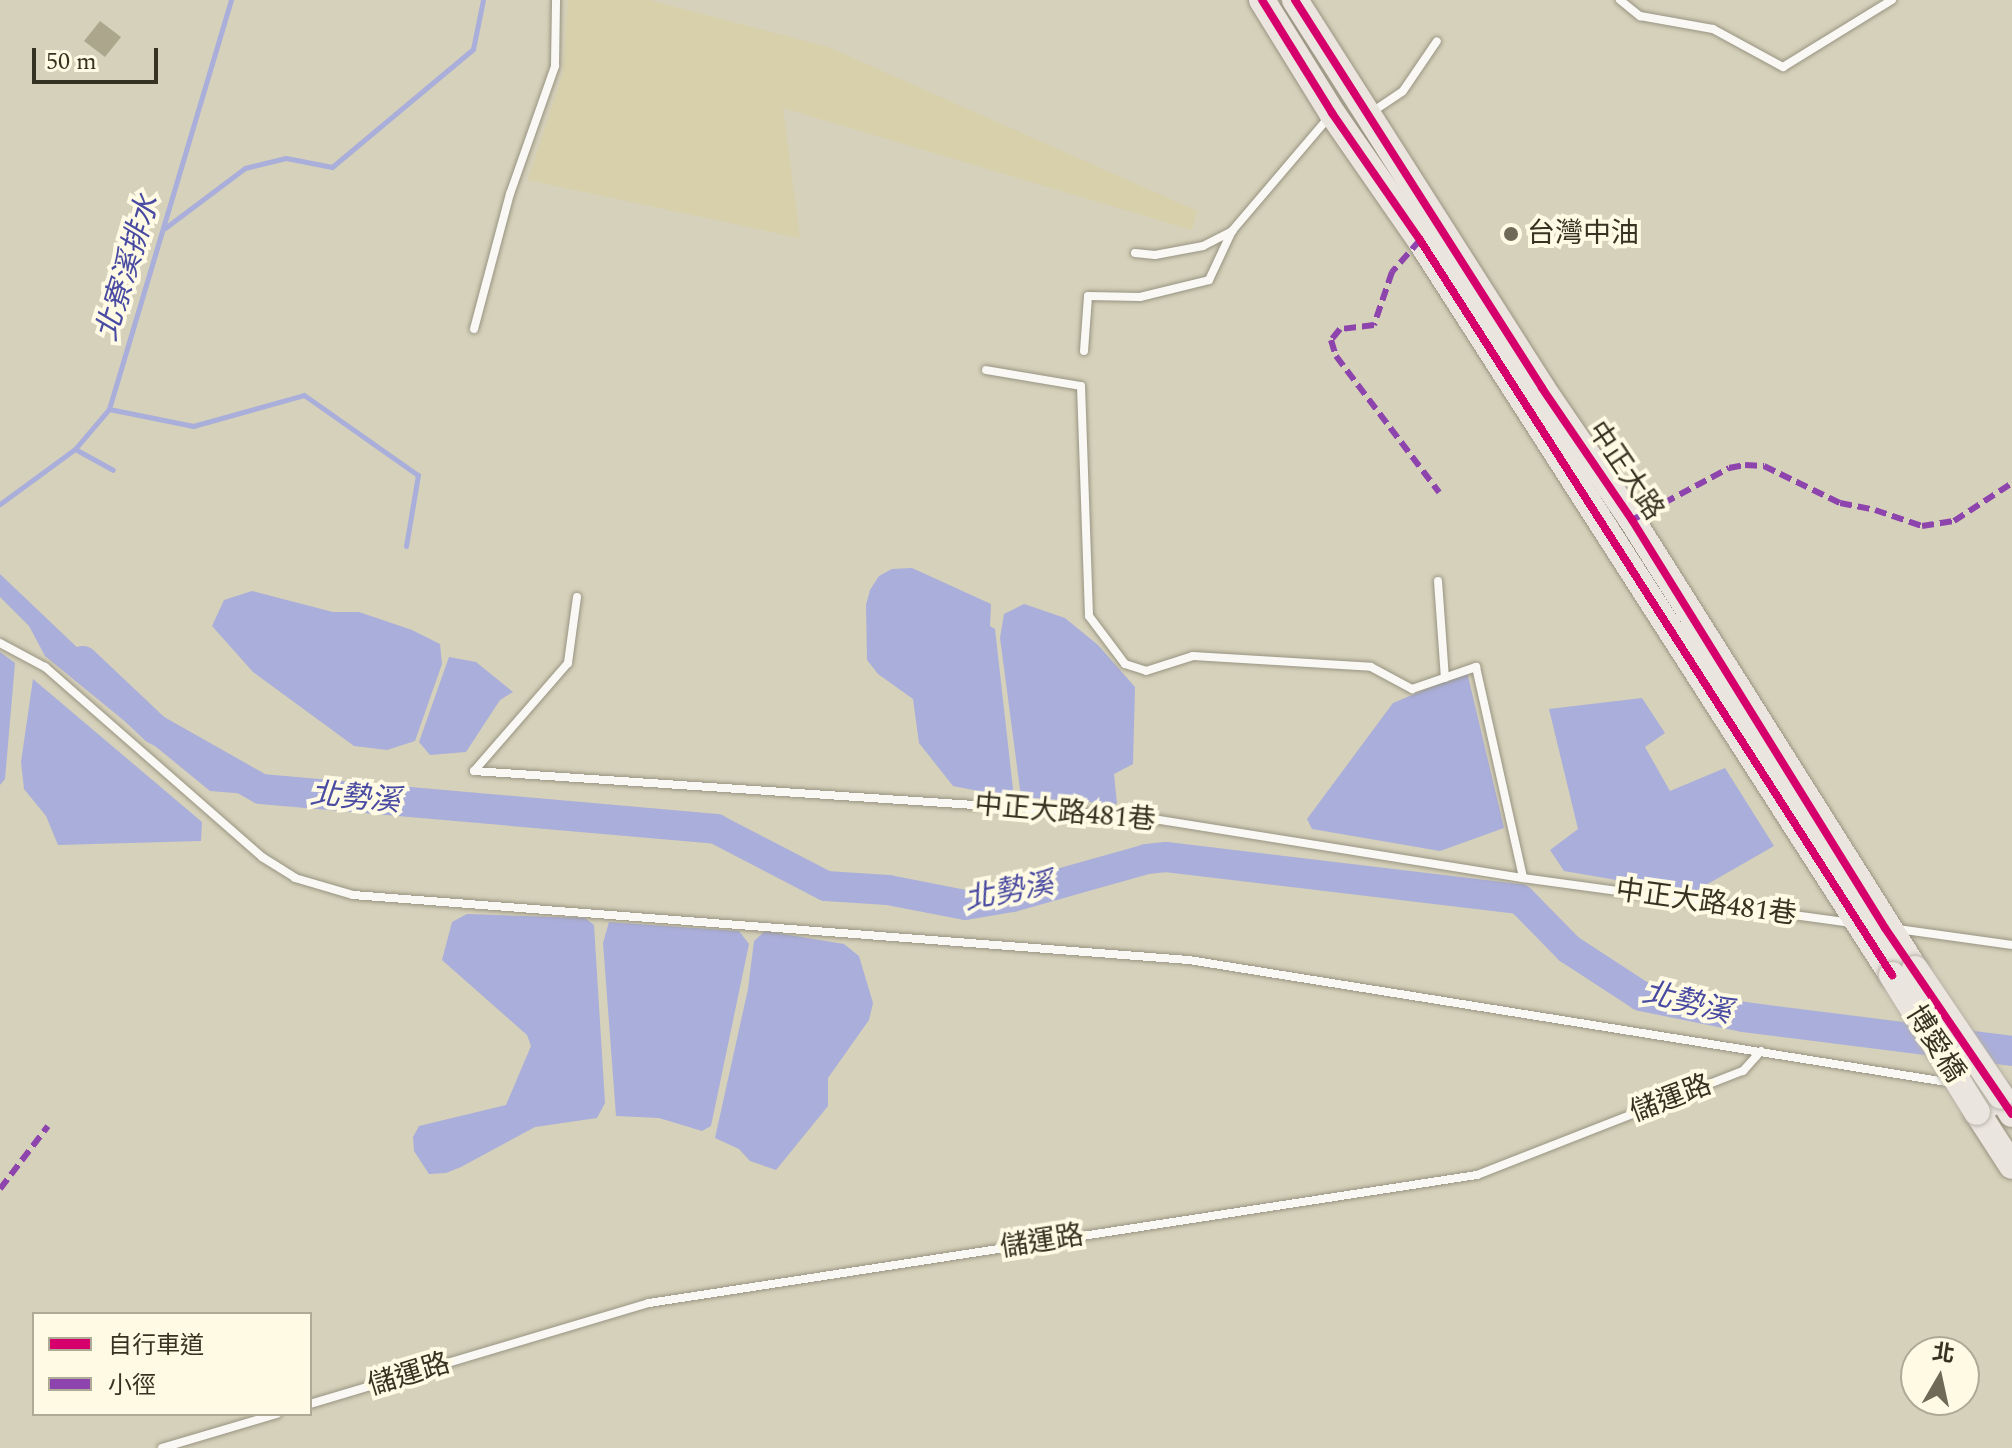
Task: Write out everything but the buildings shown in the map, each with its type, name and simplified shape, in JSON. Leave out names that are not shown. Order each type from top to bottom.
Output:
[{"type":"main road","name":"中正大路","points":[[1262,0],[1332,113],[1460,282],[1632,520],[1885,928],[1903,972]]},
{"type":"main road","name":"中正大路","points":[[1295,0],[1368,115],[1460,282],[1859,924],[1903,972]]},
{"type":"main road","name":"博愛橋","points":[[1903,972],[1997,1100]]},
{"type":"main road","points":[[1997,1100],[2012,1166]]},
{"type":"lane","points":[[474,329],[510,194],[555,66],[556,0]]},
{"type":"lane","points":[[1620,0],[1640,16],[1713,29],[1783,67],[1892,0]]},
{"type":"lane","points":[[1368,115],[1403,91],[1437,41]]},
{"type":"lane","points":[[1084,351],[1088,296],[1140,297],[1209,280],[1232,231],[1332,113]]},
{"type":"lane","points":[[1135,253],[1155,255],[1203,246],[1232,231]]},
{"type":"lane","points":[[986,370],[1081,386],[1089,616],[1125,664],[1146,671],[1193,656],[1371,667],[1412,689],[1476,667],[1523,878]]},
{"type":"lane","points":[[1438,581],[1445,678]]},
{"type":"lane","name":"中正大路481巷","points":[[577,597],[568,663],[474,771],[1135,816],[1523,878],[1859,924]]},
{"type":"lane","points":[[0,643],[45,667],[262,857],[295,878],[353,895],[1189,960],[1968,1085]]},
{"type":"lane","points":[[1885,928],[2012,945]]},
{"type":"lane","name":"儲運路","points":[[312,1403],[649,1303],[1477,1175],[1743,1071],[1761,1051]]},
{"type":"lane","points":[[162,1448],[270,1416]]},
{"type":"shaded area","points":[[568,0],[649,0],[828,47],[1197,211],[1192,230],[783,108],[800,238],[528,180],[563,73]]},
{"type":"water","points":[[912,568],[991,604],[990,626],[995,629],[1013,789],[1009,797],[953,786],[919,743],[913,699],[878,674],[867,660],[866,605],[870,590],[879,576],[892,569]]},
{"type":"water","name":"北勢溪","points":[[0,574],[83,653],[128,706],[199,768],[229,784],[264,777],[259,795],[210,791],[45,656],[29,626],[0,597]]},
{"type":"water","points":[[252,591],[333,612],[359,612],[412,630],[440,644],[442,664],[415,741],[387,750],[354,746],[253,672],[212,626],[224,600]]},
{"type":"water","points":[[1024,604],[1065,618],[1098,645],[1135,687],[1133,764],[1114,774],[1117,804],[1021,797],[1000,638],[1004,614]]},
{"type":"water","points":[[0,652],[15,663],[5,779],[0,785]]},
{"type":"water","points":[[449,657],[476,662],[513,692],[500,700],[466,752],[430,755],[419,742]]},
{"type":"water","points":[[1467,672],[1504,828],[1440,851],[1312,829],[1307,819],[1393,703]]},
{"type":"water","points":[[33,679],[202,822],[201,841],[58,845],[46,816],[24,789],[21,762]]},
{"type":"water","points":[[1642,698],[1665,733],[1645,747],[1670,791],[1725,768],[1774,846],[1692,893],[1564,871],[1550,850],[1578,829],[1549,709]]},
{"type":"water","points":[[467,914],[585,918],[594,925],[605,1103],[597,1118],[535,1127],[461,1167],[446,1173],[429,1174],[414,1151],[413,1137],[419,1126],[506,1105],[531,1046],[527,1035],[442,960],[452,922]]},
{"type":"water","points":[[609,922],[739,931],[749,944],[711,1126],[702,1131],[659,1118],[616,1116],[603,943]]},
{"type":"water","points":[[765,931],[844,944],[859,956],[873,1003],[869,1020],[828,1078],[828,1106],[776,1170],[750,1161],[739,1149],[715,1138],[748,989],[754,941]]},
{"type":"waterway","name":"北寮溪排水","points":[[0,504],[75,449],[109,409],[231,0]]},
{"type":"waterway","points":[[165,228],[245,168],[286,158],[332,167],[473,49],[483,0]]},
{"type":"waterway","points":[[109,409],[193,426],[304,395],[418,475],[406,546]]},
{"type":"waterway","points":[[75,449],[113,470]]},
{"type":"waterway","name":"北勢溪","points":[[83,661],[155,729],[261,789],[716,829],[826,886],[888,890],[965,905],[1012,897],[1147,859],[1166,857],[1520,899],[1569,949],[1641,996],[1744,1017],[2012,1051]]},
{"type":"marked path","points":[[1420,240],[1392,272],[1374,325],[1340,329],[1331,340],[1336,356],[1439,492]]},
{"type":"marked path","points":[[1632,520],[1729,468],[1745,465],[1764,466],[1840,503],[1875,510],[1922,526],[1954,521],[2012,483]]},
{"type":"marked path","points":[[0,1189],[48,1126]]},
{"type":"cycle path","points":[[1262,0],[1332,113],[1420,240],[1892,975]]},
{"type":"cycle path","points":[[1295,0],[1542,388],[1632,520],[1885,928],[2012,1114]]},
{"type":"place","name":"台灣中油","points":[[1511,234]]}]
